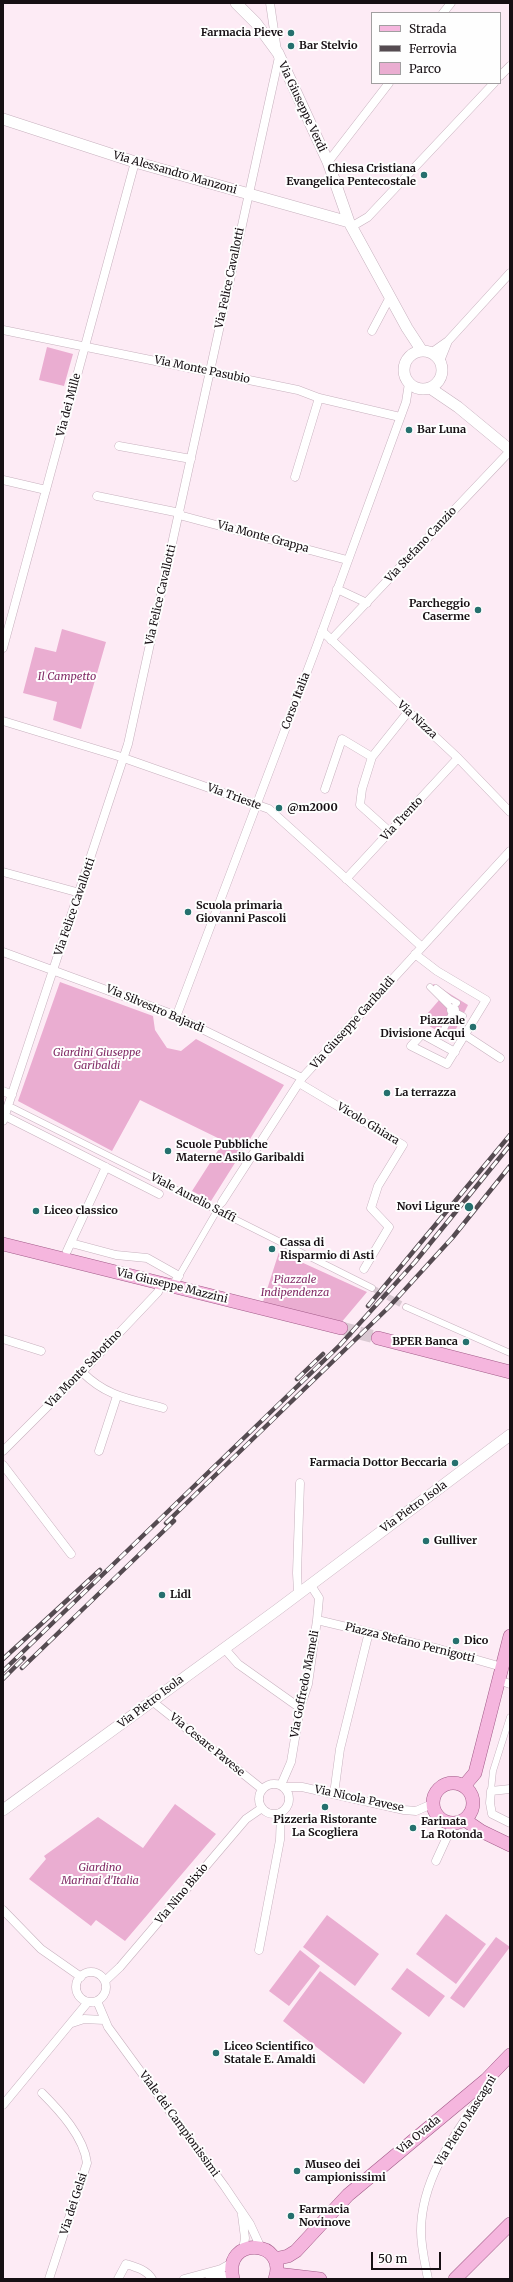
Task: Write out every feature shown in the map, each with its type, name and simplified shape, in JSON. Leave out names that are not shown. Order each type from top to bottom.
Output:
[{"type":"main road","name":"Via Giuseppe Mazzini","points":[[3,1244],[171,1282],[341,1328]]},
{"type":"main road","points":[[378,1338],[507,1373]]},
{"type":"main road","points":[[464,1786],[475,1774],[504,1682],[502,1667],[510,1636]]},
{"type":"main road","points":[[459,1822],[473,1809],[474,1803],[469,1790],[464,1786],[452,1783],[440,1787],[433,1798],[432,1804],[441,1820],[459,1822],[510,1845]]},
{"type":"main road","name":"Via Ovada","points":[[275,2259],[288,2256],[296,2252],[348,2195],[486,2080],[508,2057]]},
{"type":"main road","points":[[455,2279],[510,2224]]},
{"type":"main road","points":[[233,2279],[232,2263],[236,2256],[248,2248],[261,2248],[271,2254],[275,2259],[276,2277],[320,2279]]},
{"type":"street","name":"Via Giuseppe Verdi","points":[[236,3],[256,23],[279,55],[291,77],[328,162],[350,224],[407,328],[427,352]]},
{"type":"street","points":[[270,3],[279,55]]},
{"type":"street","points":[[445,12],[451,3]]},
{"type":"street","name":"Via Felice Cavallotti","points":[[4,1118],[124,758],[279,55]]},
{"type":"street","points":[[501,75],[510,66]]},
{"type":"street","points":[[328,162],[388,84]]},
{"type":"street","points":[[350,224],[368,217],[493,84]]},
{"type":"street","name":"Via Alessandro Manzoni","points":[[3,119],[135,162],[350,224]]},
{"type":"street","name":"Via dei Mille","points":[[3,648],[135,162]]},
{"type":"street","points":[[448,341],[440,361],[442,369],[441,377],[438,383],[430,388],[418,388],[409,383],[404,370],[409,358],[427,352],[448,341],[510,273]]},
{"type":"street","points":[[372,331],[390,297]]},
{"type":"street","name":"Via Giuseppe Verdi","points":[[407,328],[410,344],[409,358]]},
{"type":"street","name":"Via Monte Pasubio","points":[[3,330],[298,390],[319,398],[400,417]]},
{"type":"street","points":[[427,352],[440,361]]},
{"type":"street","points":[[441,377],[443,383],[458,407]]},
{"type":"street","name":"Corso Italia","points":[[176,1017],[322,631],[406,402],[409,383]]},
{"type":"street","points":[[430,388],[458,407],[510,450]]},
{"type":"street","points":[[295,477],[319,398]]},
{"type":"street","points":[[119,446],[191,459]]},
{"type":"street","name":"Via Stefano Canzio","points":[[332,640],[510,450]]},
{"type":"street","points":[[3,480],[46,490]]},
{"type":"street","name":"Via Monte Grappa","points":[[97,496],[179,514],[348,560]]},
{"type":"street","points":[[337,589],[367,603]]},
{"type":"street","name":"Via Nizza","points":[[322,631],[458,758],[510,812]]},
{"type":"street","points":[[390,832],[360,805],[362,789],[372,757],[408,712]]},
{"type":"street","name":"Via Trieste","points":[[3,721],[124,758],[257,805],[276,814],[422,947]]},
{"type":"street","points":[[325,789],[342,739],[372,757]]},
{"type":"street","name":"Via Trento","points":[[346,879],[458,758]]},
{"type":"street","name":"Via Giuseppe Garibaldi","points":[[216,1210],[300,1081],[510,851]]},
{"type":"street","points":[[3,872],[80,893]]},
{"type":"street","name":"Via Silvestro Bajardi","points":[[3,952],[54,969],[176,1017],[300,1081]]},
{"type":"street","points":[[415,954],[437,971],[486,1000],[455,1052],[447,1064],[412,1046],[422,1034],[455,1052]]},
{"type":"street","points":[[431,986],[463,1016]]},
{"type":"street","points":[[442,1033],[453,1006]]},
{"type":"street","points":[[465,1035],[500,1058]]},
{"type":"street","name":"Vicolo Ghiara","points":[[300,1081],[403,1145],[374,1195],[371,1208],[389,1227],[358,1281]]},
{"type":"street","points":[[3,1091],[12,1095]]},
{"type":"street","name":"Viale Aurelio Saffi","points":[[13,1108],[372,1288]]},
{"type":"street","points":[[4,1118],[159,1194]]},
{"type":"street","points":[[67,1251],[106,1167]]},
{"type":"street","name":"Via Monte Sabotino","points":[[3,1451],[82,1372],[158,1292],[171,1282],[216,1210]]},
{"type":"street","points":[[71,1243],[116,1256],[147,1258],[171,1282]]},
{"type":"street","points":[[406,1307],[510,1353]]},
{"type":"street","points":[[3,1339],[41,1351]]},
{"type":"street","points":[[82,1372],[96,1386],[117,1396],[163,1408]]},
{"type":"street","points":[[99,1451],[117,1396]]},
{"type":"street","name":"Via Pietro Isola","points":[[3,1810],[510,1435]]},
{"type":"street","points":[[3,1465],[71,1554]]},
{"type":"street","points":[[298,1592],[297,1573],[300,1483]]},
{"type":"street","name":"Via Goffredo Mameli","points":[[283,1786],[291,1762],[300,1708],[308,1684],[317,1620],[319,1598],[310,1584]]},
{"type":"street","name":"Piazza Stefano Pernigotti","points":[[317,1620],[502,1667]]},
{"type":"street","points":[[334,1794],[340,1749],[369,1632]]},
{"type":"street","points":[[224,1648],[238,1664],[300,1708]]},
{"type":"street","name":"Via Cesare Pavese","points":[[152,1701],[262,1789]]},
{"type":"street","points":[[510,1717],[492,1771],[490,1804],[492,1814],[510,1823]]},
{"type":"street","points":[[269,1784],[283,1786],[290,1798],[287,1807],[281,1813],[272,1814],[262,1808],[259,1798],[262,1789],[269,1784]]},
{"type":"street","name":"Via Nicola Pavese","points":[[283,1786],[302,1787],[404,1810],[416,1811],[432,1804]]},
{"type":"street","points":[[491,1791],[510,1789]]},
{"type":"street","name":"Via Nino Bixio","points":[[105,1981],[120,1967],[246,1819],[262,1808]]},
{"type":"street","points":[[259,1950],[280,1840],[281,1813]]},
{"type":"street","points":[[436,1862],[459,1822]]},
{"type":"street","points":[[3,1910],[41,1949],[80,1977]]},
{"type":"street","points":[[3,2104],[71,2023],[93,2001],[105,1993],[105,1981],[96,1973],[88,1973],[80,1977],[77,1992],[80,1996],[93,2001]]},
{"type":"street","name":"Viale dei Campionissimi","points":[[93,2001],[104,2020],[241,2210],[261,2248]]},
{"type":"street","points":[[71,2023],[84,2019],[104,2020]]},
{"type":"street","name":"Via Pietro Mascagni","points":[[428,2279],[421,2230],[424,2207],[434,2174],[451,2142],[508,2057]]},
{"type":"street","name":"Via dei Gelsi","points":[[42,2093],[60,2111],[85,2152],[87,2163],[49,2279]]},
{"type":"street","points":[[241,2210],[245,2238],[243,2250]]},
{"type":"street","points":[[184,2279],[232,2263]]},
{"type":"street","points":[[118,2279],[126,2264],[138,2267],[150,2274],[152,2279]]},
{"type":"street","points":[[202,2274],[222,2276],[233,2279]]},
{"type":"green space","points":[[47,347],[73,354],[64,386],[39,380]]},
{"type":"green space","name":"Il Campetto","points":[[62,629],[106,642],[81,729],[53,720],[57,702],[23,693],[35,647],[56,652]]},
{"type":"green space","name":"Giardini Giuseppe Garibaldi","points":[[60,982],[153,1016],[155,1030],[167,1048],[181,1051],[196,1039],[284,1085],[211,1201],[192,1191],[224,1141],[140,1100],[112,1151],[18,1101]]},
{"type":"green space","points":[[434,984],[468,1005],[451,1039],[421,1021],[440,999],[429,988]]},
{"type":"green space","name":"Piazzale Indipendenza","points":[[279,1252],[367,1292],[340,1324],[263,1302]]},
{"type":"green space","name":"Giardino Marinai d'Italia","points":[[175,1804],[216,1834],[125,1941],[96,1920],[91,1926],[29,1879],[46,1859],[44,1856],[98,1817],[143,1848]]},
{"type":"green space","points":[[446,1914],[486,1944],[456,1984],[416,1954]]},
{"type":"green space","points":[[327,1915],[379,1954],[355,1986],[303,1947]]},
{"type":"green space","points":[[496,1937],[510,1947],[464,2008],[450,1998]]},
{"type":"green space","points":[[300,1950],[320,1966],[289,2006],[269,1991]]},
{"type":"green space","points":[[407,1968],[445,1996],[429,2017],[391,1989]]},
{"type":"green space","points":[[320,1971],[402,2033],[364,2084],[283,2021]]},
{"type":"tunnel","points":[[372,1288],[406,1307]]},
{"type":"tunnel","points":[[341,1328],[378,1338]]},
{"type":"railway","points":[[368,1306],[510,1135]]},
{"type":"railway","points":[[3,1671],[340,1345],[415,1262],[510,1145]]},
{"type":"railway","points":[[166,1523],[389,1307],[453,1237],[510,1166]]},
{"type":"railway","points":[[297,1379],[323,1354]]},
{"type":"railway","points":[[22,1668],[174,1521]]},
{"type":"railway","points":[[3,1659],[100,1570]]},
{"type":"railway","points":[[3,1679],[24,1658]]},
{"type":"place","name":"Farmacia Pieve","points":[[291,33]]},
{"type":"place","name":"Bar Stelvio","points":[[291,46]]},
{"type":"place","name":"Chiesa Cristiana Evangelica Pentecostale","points":[[424,175]]},
{"type":"place","name":"Bar Luna","points":[[409,430]]},
{"type":"place","name":"Parcheggio Caserme","points":[[478,610]]},
{"type":"place","name":"@m2000","points":[[279,808]]},
{"type":"place","name":"Scuola primaria Giovanni Pascoli","points":[[188,912]]},
{"type":"place","name":"Piazzale Divisione Acqui","points":[[473,1027]]},
{"type":"place","name":"La terrazza","points":[[387,1093]]},
{"type":"place","name":"Scuole Pubbliche Materne Asilo Garibaldi","points":[[168,1151]]},
{"type":"place","name":"Novi Ligure","points":[[469,1207]]},
{"type":"place","name":"Liceo classico","points":[[36,1211]]},
{"type":"place","name":"Cassa di Risparmio di Asti","points":[[272,1249]]},
{"type":"place","name":"BPER Banca","points":[[466,1342]]},
{"type":"place","name":"Farmacia Dottor Beccaria","points":[[455,1463]]},
{"type":"place","name":"Gulliver","points":[[426,1541]]},
{"type":"place","name":"Lidl","points":[[162,1595]]},
{"type":"place","name":"Dico","points":[[456,1641]]},
{"type":"place","name":"Pizzeria Ristorante La Scogliera","points":[[325,1807]]},
{"type":"place","name":"Farinata La Rotonda","points":[[413,1828]]},
{"type":"place","name":"Liceo Scientifico Statale E. Amaldi","points":[[216,2053]]},
{"type":"place","name":"Museo dei campionissimi","points":[[297,2171]]},
{"type":"place","name":"Farmacia Novinove","points":[[291,2216]]}]
